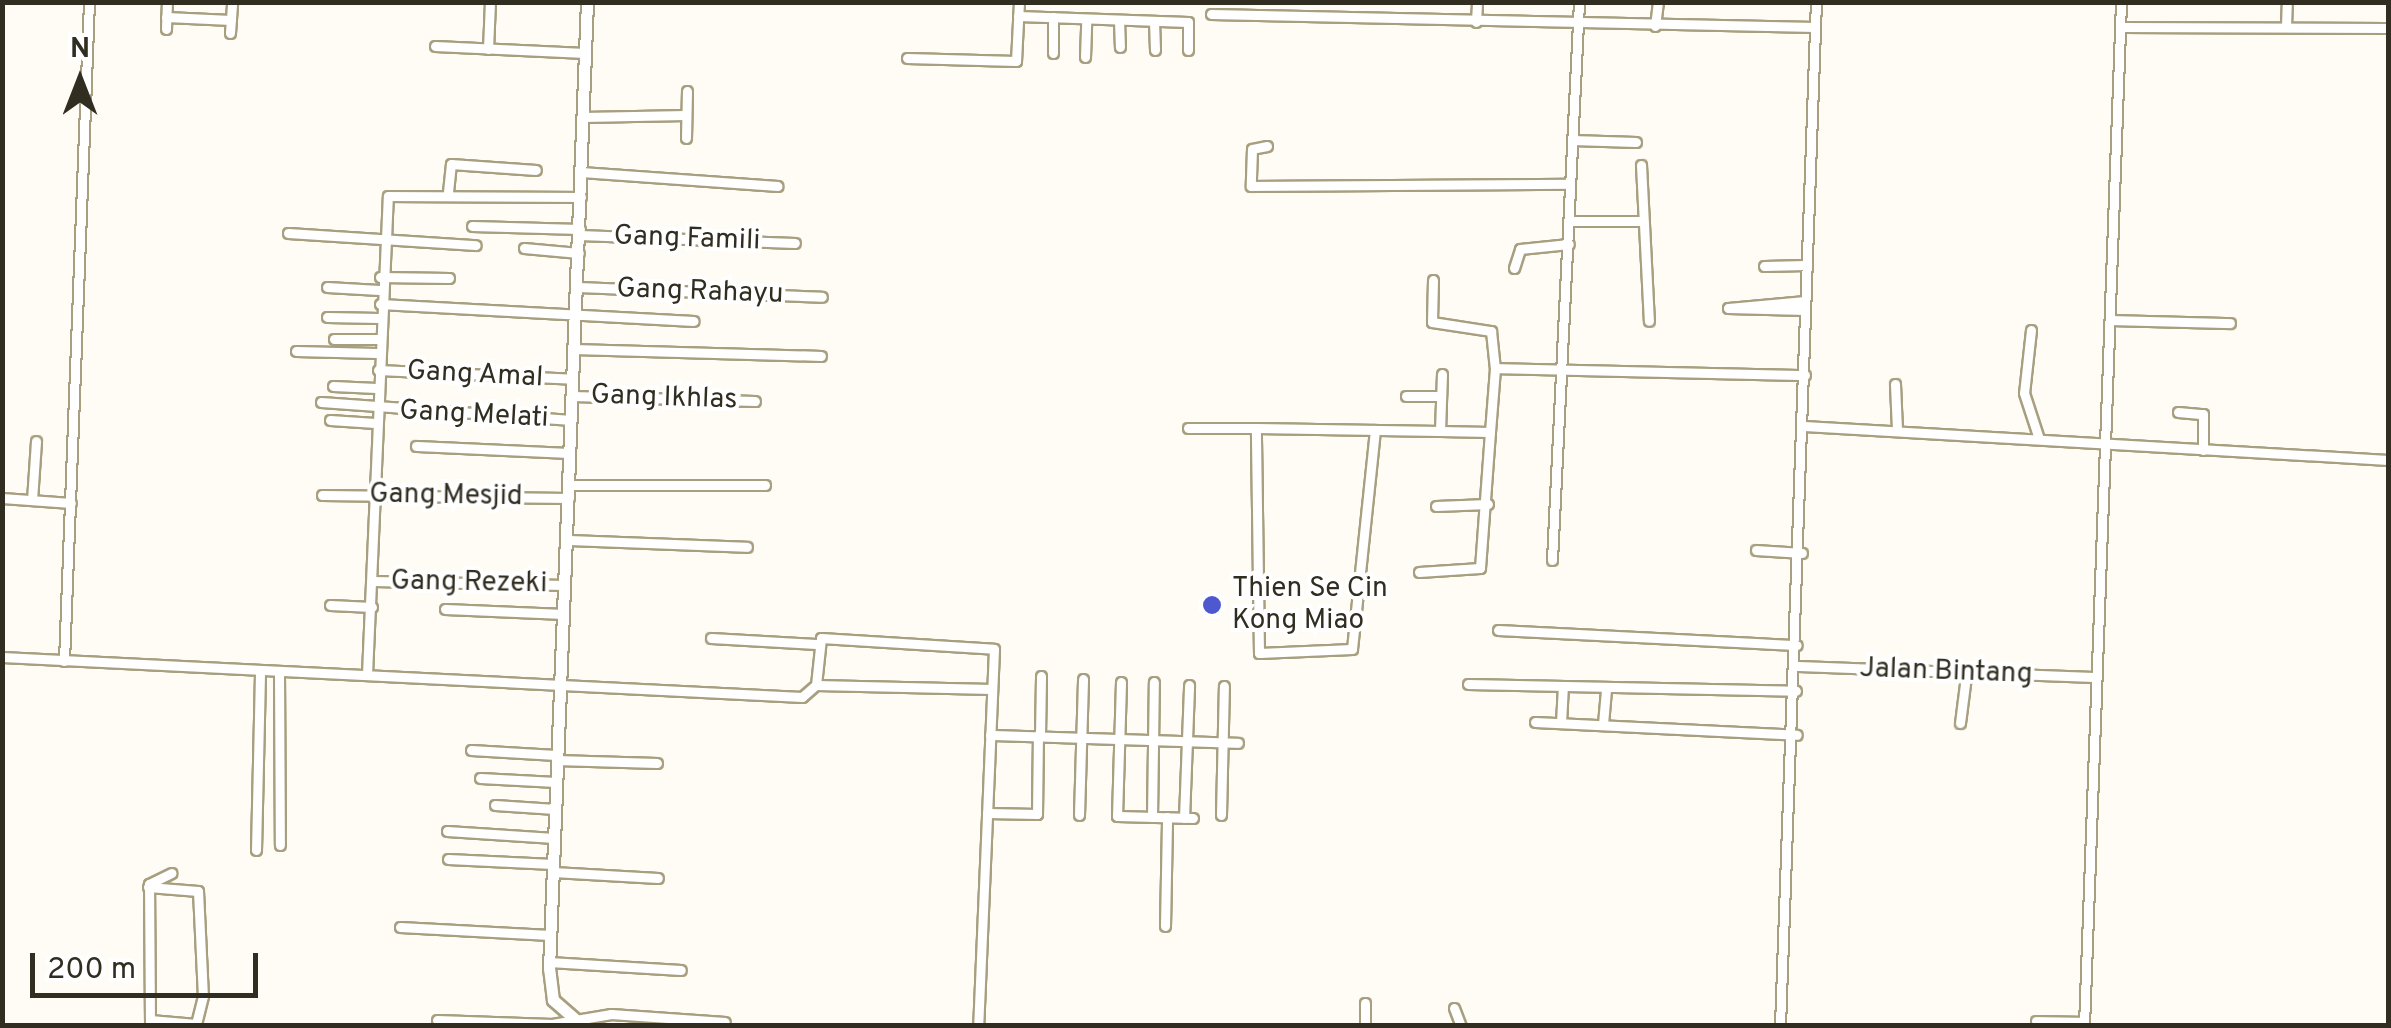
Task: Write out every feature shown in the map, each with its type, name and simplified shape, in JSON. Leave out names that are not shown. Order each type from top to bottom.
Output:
[{"type":"main road","points":[[584,1026],[553,1000],[549,962],[588,2]]},
{"type":"street","points":[[64,661],[89,2]]},
{"type":"street","points":[[166,29],[167,2]]},
{"type":"street","points":[[230,33],[232,2]]},
{"type":"street","points":[[488,49],[490,2]]},
{"type":"street","points":[[907,58],[1016,61],[1019,2]]},
{"type":"street","points":[[1476,22],[1477,2]]},
{"type":"street","points":[[1552,560],[1579,2]]},
{"type":"street","points":[[1655,26],[1658,2]]},
{"type":"street","points":[[1780,1026],[1796,735],[1816,2]]},
{"type":"street","points":[[2036,1021],[2084,1024],[2096,677],[2111,446],[2121,2]]},
{"type":"street","points":[[2286,26],[2287,2]]},
{"type":"street","points":[[1212,14],[1578,26],[1815,27]]},
{"type":"street","points":[[1018,16],[1188,22],[1188,50]]},
{"type":"street","points":[[166,17],[231,20]]},
{"type":"street","points":[[1053,17],[1054,53]]},
{"type":"street","points":[[1085,56],[1086,18]]},
{"type":"street","points":[[1119,20],[1120,46]]},
{"type":"street","points":[[1154,21],[1155,50]]},
{"type":"street","points":[[2121,27],[2388,28]]},
{"type":"street","points":[[435,46],[585,54]]},
{"type":"street","points":[[686,138],[687,92]]},
{"type":"street","points":[[583,117],[686,116]]},
{"type":"street","points":[[1572,140],[1636,142]]},
{"type":"street","points":[[1267,146],[1252,149],[1250,186],[1570,184]]},
{"type":"street","points":[[448,192],[451,164],[536,170]]},
{"type":"street","points":[[1641,166],[1639,220],[1649,321]]},
{"type":"street","points":[[581,172],[778,186]]},
{"type":"street","points":[[367,674],[380,276],[390,193],[580,197]]},
{"type":"street","points":[[1570,221],[1639,220]]},
{"type":"street","name":"Gang Famili","points":[[472,226],[795,243]]},
{"type":"street","points":[[288,234],[476,245]]},
{"type":"street","points":[[1514,268],[1520,249],[1568,244]]},
{"type":"street","points":[[524,248],[579,252]]},
{"type":"street","points":[[1764,266],[1806,265]]},
{"type":"street","points":[[380,276],[449,278]]},
{"type":"street","points":[[1419,572],[1478,570],[1488,504],[1495,368],[1490,330],[1432,322],[1434,280]]},
{"type":"street","points":[[327,286],[380,290]]},
{"type":"street","name":"Gang Rahayu","points":[[578,287],[822,297]]},
{"type":"street","points":[[380,304],[694,321]]},
{"type":"street","points":[[1806,306],[1728,308],[1806,306]]},
{"type":"street","points":[[327,317],[379,318]]},
{"type":"street","points":[[2114,320],[2230,323]]},
{"type":"street","points":[[2031,330],[2024,393],[2040,439]]},
{"type":"street","points":[[334,339],[378,339]]},
{"type":"street","points":[[574,349],[820,356]]},
{"type":"street","points":[[296,351],[377,353]]},
{"type":"street","points":[[1495,368],[1563,366],[1805,375]]},
{"type":"street","name":"Gang Amal","points":[[378,370],[573,379]]},
{"type":"street","points":[[1440,430],[1442,374]]},
{"type":"street","points":[[1895,384],[1896,430]]},
{"type":"street","points":[[333,386],[376,388]]},
{"type":"street","name":"Gang Ikhlas","points":[[572,396],[755,401]]},
{"type":"street","points":[[1406,396],[1441,396]]},
{"type":"street","name":"Gang Melati","points":[[321,402],[376,410],[572,420]]},
{"type":"street","points":[[2178,412],[2202,414],[2202,450]]},
{"type":"street","points":[[330,420],[376,423]]},
{"type":"street","points":[[1804,426],[2388,460]]},
{"type":"street","points":[[1188,428],[1490,432]]},
{"type":"street","points":[[1256,428],[1256,645],[1268,656],[1352,649],[1375,430]]},
{"type":"street","points":[[32,500],[36,441]]},
{"type":"street","points":[[416,446],[570,453]]},
{"type":"street","name":"Gang Mesjid","points":[[322,494],[569,492],[765,485]]},
{"type":"street","points":[[2,498],[71,503]]},
{"type":"street","points":[[1436,506],[1488,504]]},
{"type":"street","points":[[567,540],[747,547]]},
{"type":"street","points":[[1756,550],[1802,552]]},
{"type":"street","name":"Gang Rezeki","points":[[373,580],[565,585]]},
{"type":"street","points":[[330,605],[372,607]]},
{"type":"street","points":[[446,608],[564,614]]},
{"type":"street","points":[[1498,630],[1796,644]]},
{"type":"street","points":[[711,638],[994,649],[978,1026]]},
{"type":"street","points":[[816,644],[816,685]]},
{"type":"street","points":[[2,658],[802,697],[816,685],[992,689]]},
{"type":"street","name":"Jalan Bintang","points":[[1796,666],[1966,676],[2096,677]]},
{"type":"street","points":[[256,850],[260,670]]},
{"type":"street","points":[[279,672],[280,845]]},
{"type":"street","points":[[987,813],[1037,814],[1041,676]]},
{"type":"street","points":[[1960,723],[1966,676]]},
{"type":"street","points":[[1079,815],[1083,679]]},
{"type":"street","points":[[1121,682],[1117,816],[1188,818],[1189,685]]},
{"type":"street","points":[[1152,817],[1154,682]]},
{"type":"street","points":[[1468,684],[1796,690]]},
{"type":"street","points":[[1221,816],[1224,686]]},
{"type":"street","points":[[1560,723],[1563,687]]},
{"type":"street","points":[[1603,724],[1606,689]]},
{"type":"street","points":[[1536,722],[1796,735]]},
{"type":"street","points":[[990,735],[1238,742]]},
{"type":"street","points":[[472,750],[656,763]]},
{"type":"street","points":[[480,778],[556,782]]},
{"type":"street","points":[[495,805],[555,809]]},
{"type":"street","points":[[1165,926],[1167,818]]},
{"type":"street","points":[[447,831],[554,838]]},
{"type":"street","points":[[448,859],[658,878]]},
{"type":"street","points":[[148,888],[172,873]]},
{"type":"street","points":[[148,888],[198,891],[203,996],[196,1024],[150,1023],[148,888]]},
{"type":"street","points":[[400,927],[550,935]]},
{"type":"street","points":[[549,962],[682,970]]},
{"type":"street","points":[[1364,1004],[1365,1026]]},
{"type":"street","points":[[1454,1008],[1462,1026]]},
{"type":"street","points":[[436,1020],[570,1017],[725,1022]]},
{"type":"place","name":"Thien Se Cin Kong Miao","points":[[1212,605]]}]
